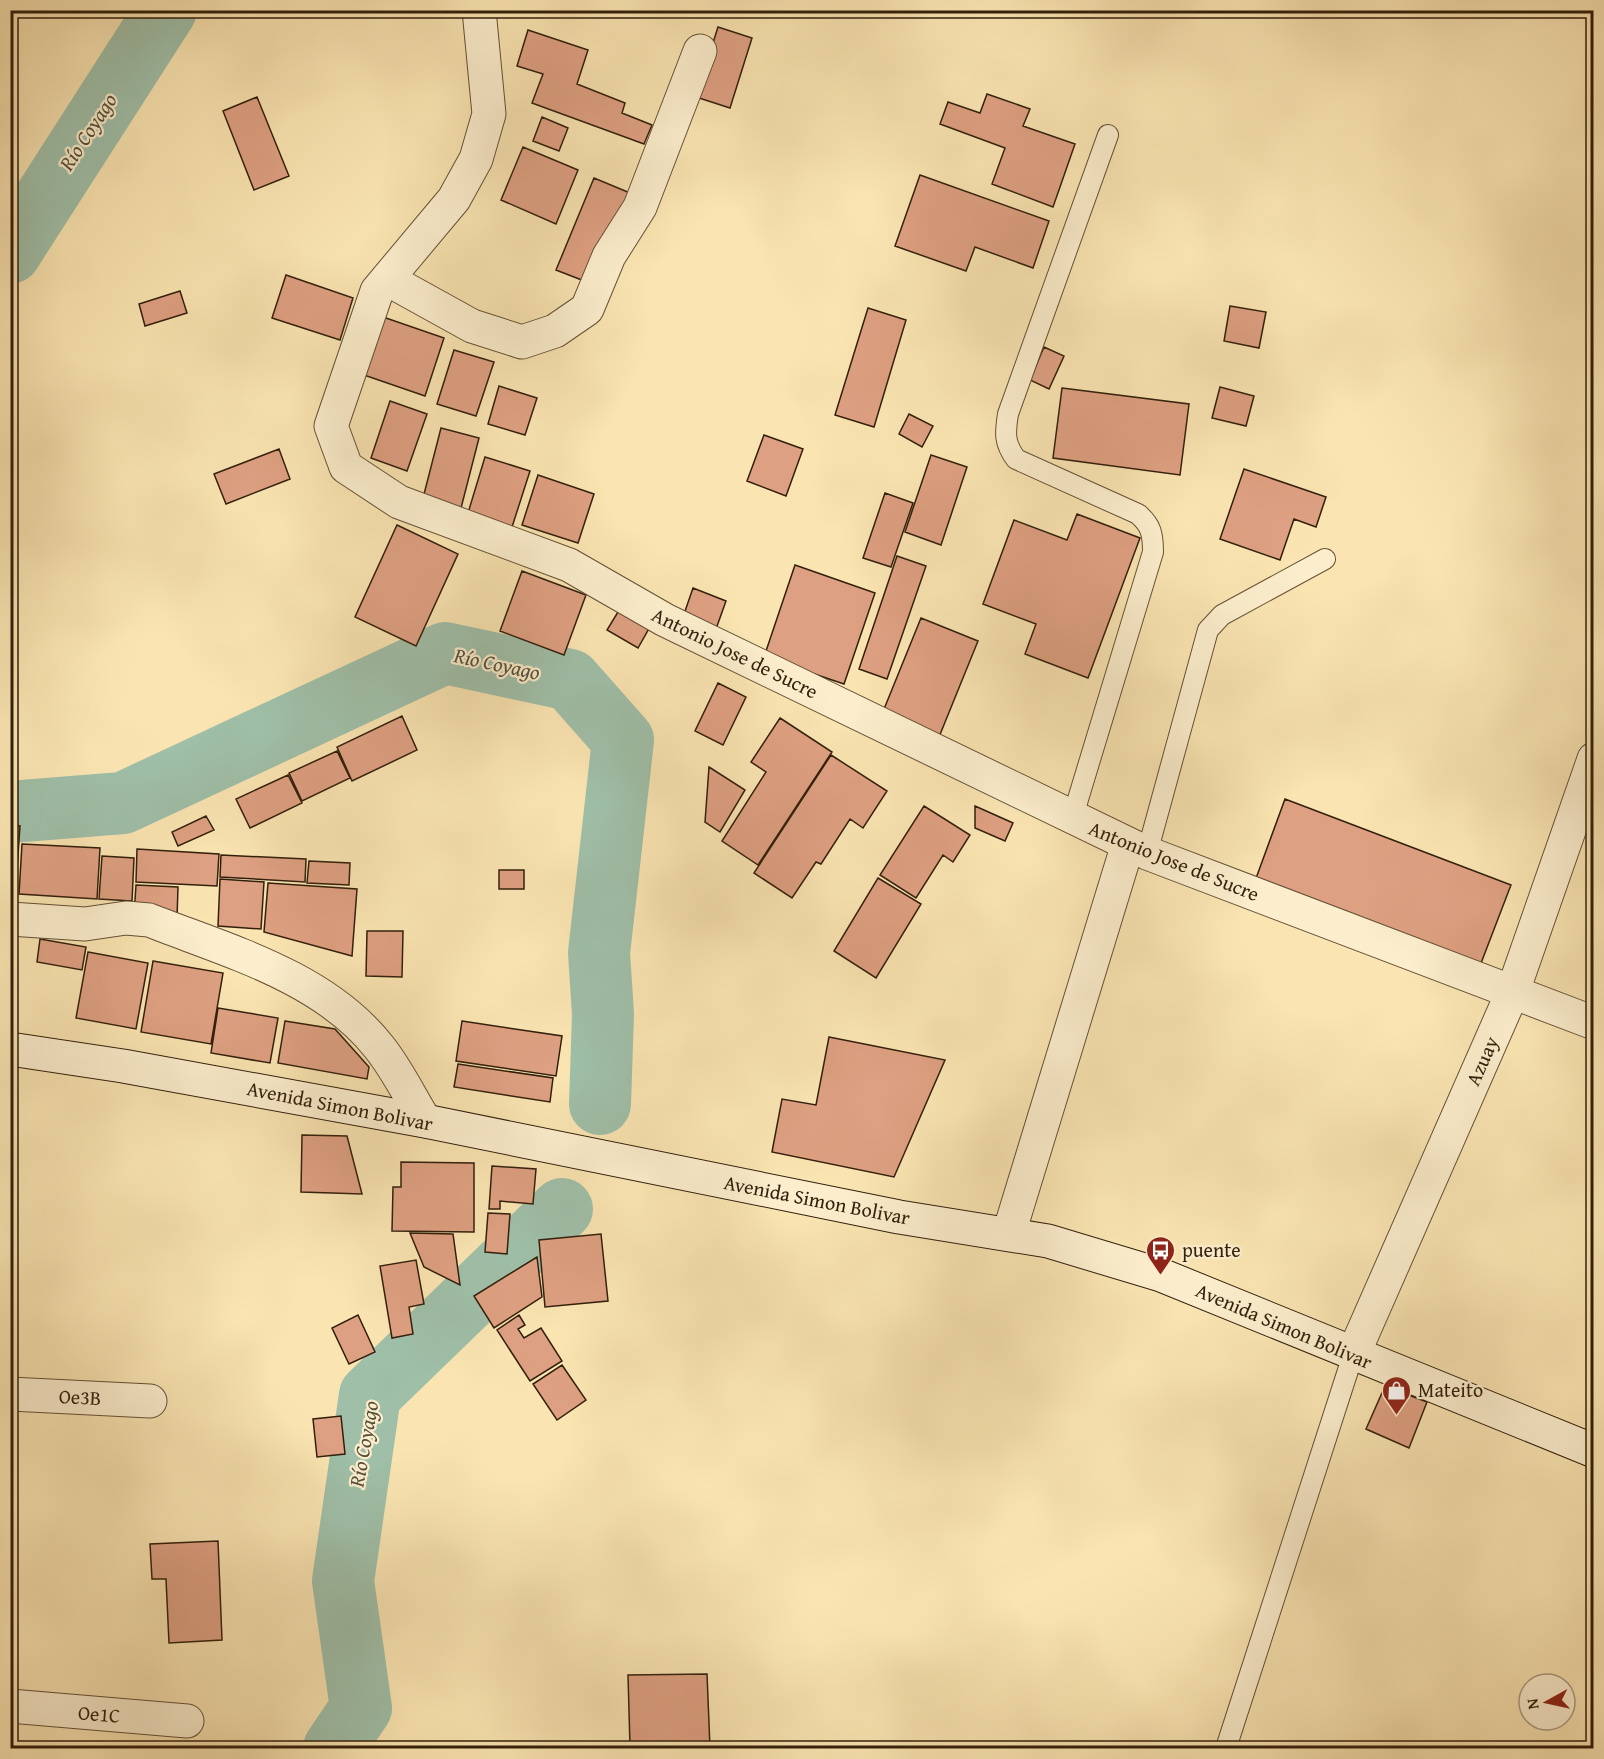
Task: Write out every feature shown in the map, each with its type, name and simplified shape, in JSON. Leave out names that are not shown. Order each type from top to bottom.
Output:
[{"type":"street","name":"Antonio Jose de Sucre","points":[[479,10],[489,114],[476,159],[454,199],[377,291],[331,426],[346,467],[399,502],[569,565],[665,620],[1072,819],[1137,848],[1593,1023]]},
{"type":"street","points":[[387,279],[472,326],[522,342],[555,331],[587,309],[609,256],[640,207],[700,51]]},
{"type":"street","name":"Azuay","points":[[1353,1355],[1513,991],[1593,759]]},
{"type":"street","points":[[1008,1233],[1137,848]]},
{"type":"street","points":[[10,919],[85,924],[126,918],[149,920],[283,974],[334,1003],[379,1047],[425,1121]]},
{"type":"street","name":"Avenida Simon Bolivar","points":[[10,1049],[123,1066],[425,1121],[899,1217],[1008,1233],[1098,1254],[1161,1275],[1593,1451]]},
{"type":"street","name":"Oe3B","points":[[10,1394],[150,1401]]},
{"type":"street","name":"Oe1C","points":[[10,1706],[187,1721]]},
{"type":"lane","points":[[1072,819],[1153,552],[1153,538],[1149,524],[1138,514],[1016,459],[1006,446],[1005,433],[1008,414],[1108,135]]},
{"type":"lane","points":[[1137,848],[1208,630],[1222,615],[1325,559]]},
{"type":"lane","points":[[1226,1749],[1353,1355]]},
{"type":"building","points":[[697,10],[709,10],[706,16]]},
{"type":"building","points":[[718,27],[752,38],[730,108],[696,97]]},
{"type":"building","points":[[528,30],[588,50],[577,84],[625,103],[622,113],[652,125],[644,144],[532,103],[543,74],[517,66]]},
{"type":"building","points":[[987,94],[1030,109],[1023,126],[1075,144],[1053,207],[992,184],[1005,148],[940,124],[948,102],[980,113]]},
{"type":"building","points":[[257,97],[289,176],[254,190],[223,111]]},
{"type":"building","points":[[542,117],[568,128],[559,151],[533,141]]},
{"type":"building","points":[[523,147],[578,170],[556,224],[501,200]]},
{"type":"building","points":[[920,175],[1049,221],[1033,268],[975,247],[966,271],[895,246]]},
{"type":"building","points":[[594,178],[630,193],[592,284],[556,270]]},
{"type":"building","points":[[286,275],[353,298],[340,340],[272,318]]},
{"type":"building","points":[[180,291],[187,313],[145,326],[139,304]]},
{"type":"building","points":[[1230,306],[1266,312],[1259,348],[1224,341]]},
{"type":"building","points":[[868,308],[906,320],[874,427],[835,415]]},
{"type":"building","points":[[383,317],[444,338],[425,396],[364,375]]},
{"type":"building","points":[[1044,347],[1064,356],[1049,389],[1030,380]]},
{"type":"building","points":[[454,350],[494,362],[476,416],[437,404]]},
{"type":"building","points":[[499,386],[537,398],[525,435],[488,424]]},
{"type":"building","points":[[1220,387],[1254,396],[1246,426],[1212,418]]},
{"type":"building","points":[[1062,388],[1189,404],[1180,475],[1053,458]]},
{"type":"building","points":[[390,401],[427,414],[407,471],[371,458]]},
{"type":"building","points":[[909,414],[933,426],[922,447],[899,434]]},
{"type":"building","points":[[441,428],[479,438],[460,512],[422,502]]},
{"type":"building","points":[[764,435],[803,449],[786,496],[747,481]]},
{"type":"building","points":[[279,449],[290,479],[226,504],[214,474]]},
{"type":"building","points":[[931,455],[967,467],[941,545],[905,532]]},
{"type":"building","points":[[485,457],[530,471],[512,527],[468,513]]},
{"type":"building","points":[[1244,469],[1326,497],[1316,527],[1294,519],[1280,560],[1220,539]]},
{"type":"building","points":[[538,475],[594,494],[578,543],[522,525]]},
{"type":"building","points":[[885,493],[913,503],[891,567],[863,558]]},
{"type":"building","points":[[1077,514],[1140,538],[1088,678],[1025,654],[1036,624],[983,604],[1014,520],[1067,540]]},
{"type":"building","points":[[397,525],[458,554],[416,646],[355,617]]},
{"type":"building","points":[[897,556],[926,566],[887,679],[859,669]]},
{"type":"building","points":[[795,565],[875,593],[844,684],[764,657]]},
{"type":"building","points":[[522,571],[586,595],[564,655],[500,631]]},
{"type":"building","points":[[693,588],[726,601],[716,629],[683,617]]},
{"type":"building","points":[[621,607],[651,625],[638,648],[607,630]]},
{"type":"building","points":[[921,618],[978,641],[939,737],[882,714]]},
{"type":"building","points":[[718,683],[746,697],[723,745],[695,731]]},
{"type":"building","points":[[402,716],[417,750],[352,781],[337,747]]},
{"type":"building","points":[[780,718],[832,752],[758,865],[722,841],[766,772],[751,762]]},
{"type":"building","points":[[337,751],[350,778],[302,801],[289,773]]},
{"type":"building","points":[[831,755],[887,791],[863,828],[850,819],[821,864],[816,862],[792,898],[754,873]]},
{"type":"building","points":[[709,767],[745,790],[720,832],[705,822]]},
{"type":"building","points":[[288,775],[302,803],[250,828],[236,799]]},
{"type":"building","points":[[1285,799],[1511,885],[1478,971],[1255,881]]},
{"type":"building","points":[[924,806],[970,835],[953,862],[943,855],[916,898],[880,875]]},
{"type":"building","points":[[975,806],[1013,823],[1005,841],[975,828]]},
{"type":"building","points":[[206,816],[214,830],[178,846],[172,832]]},
{"type":"building","points":[[10,825],[20,826],[15,899],[10,899]]},
{"type":"building","points":[[22,844],[100,848],[97,899],[19,894]]},
{"type":"building","points":[[137,849],[219,854],[217,886],[136,882]]},
{"type":"building","points":[[221,855],[306,859],[305,882],[220,877]]},
{"type":"building","points":[[102,856],[134,858],[132,901],[99,899]]},
{"type":"building","points":[[309,861],[350,863],[349,885],[307,883]]},
{"type":"building","points":[[499,870],[524,870],[524,889],[499,889]]},
{"type":"building","points":[[878,878],[921,904],[876,978],[834,951]]},
{"type":"building","points":[[220,879],[264,882],[261,929],[218,926]]},
{"type":"building","points":[[268,883],[357,889],[352,956],[264,932]]},
{"type":"building","points":[[136,885],[178,887],[177,918],[134,916]]},
{"type":"building","points":[[367,931],[403,931],[402,977],[366,976]]},
{"type":"building","points":[[40,939],[86,947],[82,970],[37,962]]},
{"type":"building","points":[[88,952],[148,963],[136,1029],[76,1018]]},
{"type":"building","points":[[153,961],[223,973],[211,1044],[141,1032]]},
{"type":"building","points":[[218,1008],[278,1018],[270,1063],[211,1053]]},
{"type":"building","points":[[285,1021],[335,1029],[369,1067],[367,1079],[278,1063]]},
{"type":"building","points":[[462,1021],[562,1036],[556,1076],[456,1061]]},
{"type":"building","points":[[829,1037],[945,1060],[894,1177],[772,1152],[782,1099],[816,1105]]},
{"type":"building","points":[[458,1064],[553,1078],[550,1102],[454,1087]]},
{"type":"building","points":[[302,1135],[347,1136],[362,1194],[301,1192]]},
{"type":"building","points":[[401,1162],[474,1163],[474,1232],[392,1231],[393,1187],[401,1187]]},
{"type":"building","points":[[492,1166],[536,1169],[533,1204],[500,1201],[500,1209],[489,1209]]},
{"type":"building","points":[[488,1213],[510,1214],[507,1254],[485,1252]]},
{"type":"building","points":[[410,1233],[453,1234],[460,1285],[424,1267]]},
{"type":"building","points":[[601,1234],[608,1301],[545,1307],[539,1240]]},
{"type":"building","points":[[537,1257],[542,1297],[494,1328],[474,1296]]},
{"type":"building","points":[[416,1260],[424,1304],[409,1307],[413,1334],[392,1338],[380,1266]]},
{"type":"building","points":[[358,1315],[375,1352],[349,1364],[332,1328]]},
{"type":"building","points":[[519,1315],[525,1325],[518,1329],[524,1338],[541,1328],[562,1361],[530,1381],[497,1330]]},
{"type":"building","points":[[562,1365],[586,1400],[557,1420],[533,1384]]},
{"type":"building","name":"Mateito","points":[[1385,1386],[1427,1402],[1409,1448],[1366,1429]]},
{"type":"building","points":[[341,1416],[345,1454],[317,1457],[313,1419]]},
{"type":"building","points":[[218,1541],[222,1640],[169,1643],[166,1579],[152,1579],[150,1544]]},
{"type":"building","points":[[707,1674],[710,1748],[630,1746],[628,1675]]},
{"type":"waterway","name":"Río Coyago","points":[[10,253],[166,10]]},
{"type":"waterway","name":"Río Coyago","points":[[10,812],[123,803],[445,653],[570,680],[623,740],[599,953],[603,1014],[600,1104]]},
{"type":"waterway","name":"Río Coyago","points":[[334,1748],[361,1708],[343,1581],[370,1395],[562,1209]]},
{"type":"place","name":"puente","points":[[1161,1276]]},
{"type":"place","name":"Mateito","points":[[1397,1416]]}]
